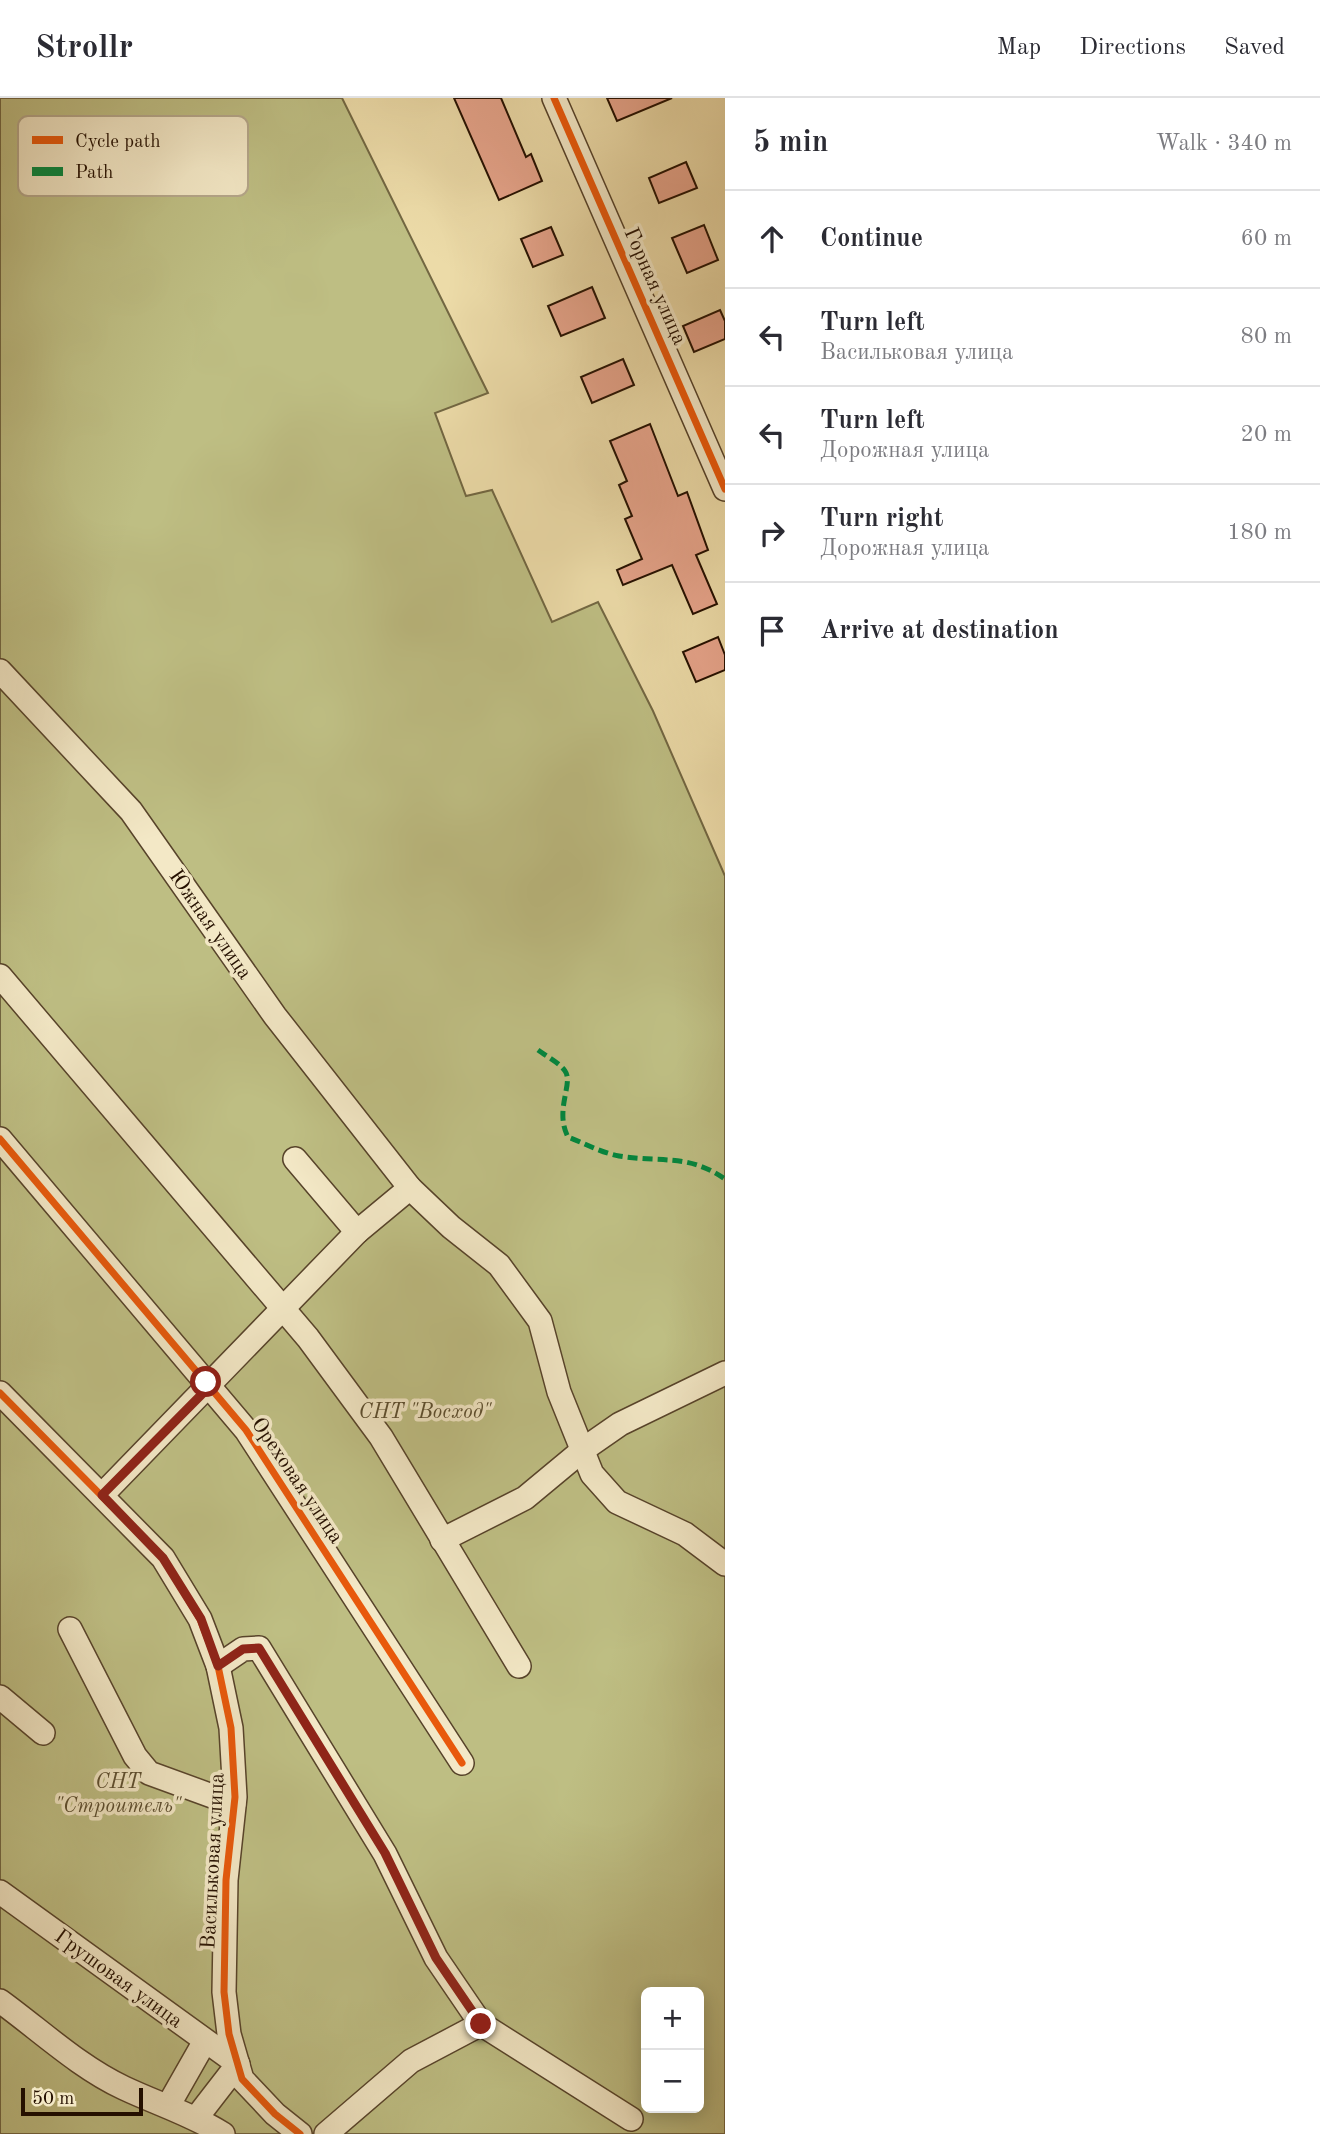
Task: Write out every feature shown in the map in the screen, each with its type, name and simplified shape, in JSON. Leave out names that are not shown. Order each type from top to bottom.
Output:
[{"type":"street","name":"Горная улица","points":[[554,98],[725,489]]},
{"type":"street","name":"Южная улица","points":[[0,671],[131,811],[275,1016],[410,1188],[451,1227],[499,1265],[541,1321],[559,1392],[592,1474],[617,1502],[685,1534],[725,1564]]},
{"type":"street","points":[[0,976],[131,1134],[282,1307],[381,1437],[519,1666]]},
{"type":"street","name":"Ореховая улица","points":[[0,1139],[246,1430],[462,1763]]},
{"type":"street","points":[[295,1159],[357,1232]]},
{"type":"street","points":[[102,1495],[357,1232],[410,1188]]},
{"type":"street","points":[[442,1539],[525,1498],[584,1449],[620,1424],[725,1373]]},
{"type":"street","name":"Васильковая улица","points":[[0,1392],[163,1558],[201,1619],[218,1666],[231,1728],[234,1804],[226,1880],[224,1992],[229,2034],[242,2079],[275,2114],[300,2134]]},
{"type":"street","points":[[70,1629],[135,1756],[149,1773],[234,1804]]},
{"type":"street","points":[[218,1666],[243,1649],[259,1648],[385,1853],[436,1958],[481,2024],[631,2119]]},
{"type":"street","points":[[0,1697],[43,1733]]},
{"type":"street","name":"Грушовая улица","points":[[0,1892],[238,2064]]},
{"type":"street","points":[[0,2001],[70,2054],[123,2088],[197,2117],[223,2134]]},
{"type":"street","points":[[326,2134],[411,2061],[481,2024]]},
{"type":"street","points":[[168,2106],[205,2040]]},
{"type":"street","points":[[197,2117],[238,2064]]},
{"type":"green space","points":[[0,98],[342,98],[488,393],[435,413],[466,496],[492,490],[552,622],[598,602],[653,711],[725,876],[725,2134],[0,2134]]},
{"type":"building","points":[[454,98],[501,98],[526,157],[531,154],[542,181],[499,200]]},
{"type":"building","points":[[607,98],[672,98],[617,121]]},
{"type":"building","points":[[686,162],[697,188],[659,203],[649,178]]},
{"type":"building","points":[[704,225],[718,260],[687,273],[672,238]]},
{"type":"building","points":[[551,227],[563,255],[533,267],[521,239]]},
{"type":"building","points":[[592,287],[605,318],[561,336],[548,306]]},
{"type":"building","points":[[720,310],[725,321],[725,339],[694,352],[683,326]]},
{"type":"building","points":[[623,359],[634,385],[592,403],[581,377]]},
{"type":"building","points":[[650,424],[678,496],[687,492],[708,550],[696,555],[717,604],[693,614],[672,565],[623,585],[617,570],[642,559],[625,519],[632,516],[619,485],[627,481],[610,441]]},
{"type":"building","points":[[718,637],[725,655],[725,670],[696,682],[683,652]]},
{"type":"marked path","points":[[538,1050],[560,1065],[567,1076],[563,1117],[568,1137],[619,1156],[674,1160],[698,1165],[725,1179]]},
{"type":"cycle path","points":[[554,98],[725,489]]},
{"type":"cycle path","points":[[0,1139],[246,1430],[462,1763]]},
{"type":"cycle path","points":[[0,1393],[163,1558],[200,1619],[218,1666],[231,1728],[235,1797],[226,1880],[224,1992],[229,2034],[242,2079],[275,2114],[300,2134]]},
{"type":"route","points":[[206,1382],[210,1386],[102,1495],[163,1558],[201,1619],[218,1666],[243,1649],[259,1648],[385,1853],[436,1958],[481,2024]]},
{"type":"park label","name":"СНТ \"Восход\"","points":[[425,1411]]},
{"type":"park label","name":"СНТ \"Строитель\"","points":[[118,1793]]}]
